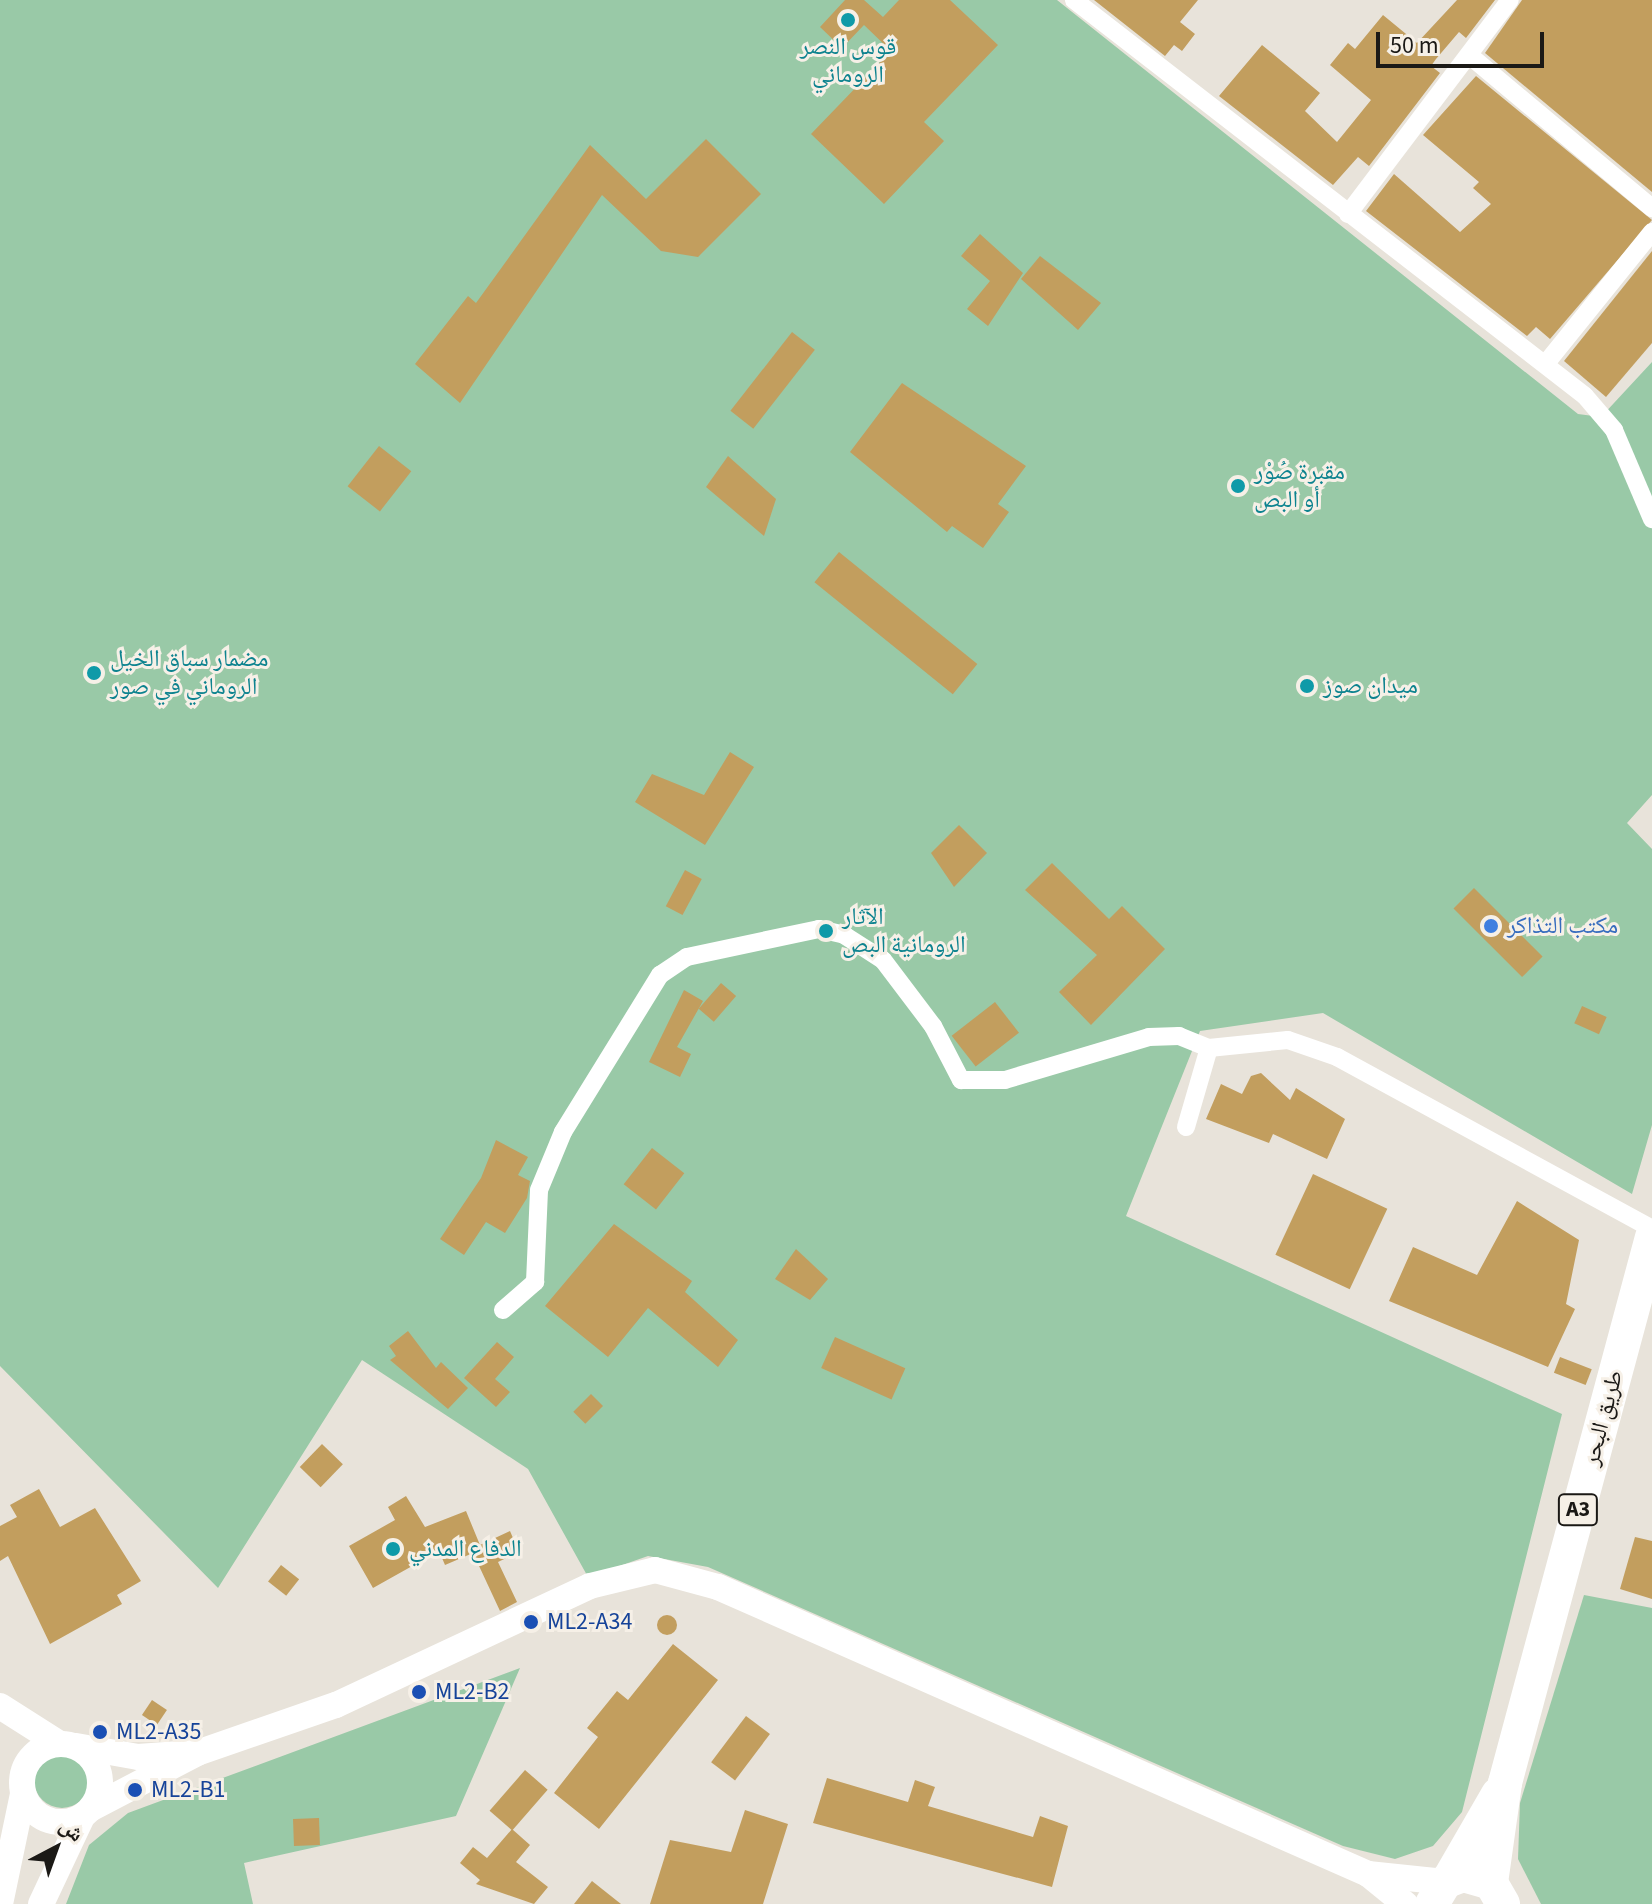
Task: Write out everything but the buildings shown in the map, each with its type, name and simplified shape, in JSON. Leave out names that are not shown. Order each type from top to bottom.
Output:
[{"type":"highway","name":"طريق البحر","points":[[1497,1893],[1505,1783],[1652,1237]]},
{"type":"highway","name":"طريق البحر","points":[[1442,1889],[1505,1783]]},
{"type":"highway","points":[[1442,1889],[1463,1875],[1497,1893]]},
{"type":"main road","points":[[15,1787],[54,1822],[87,1813],[197,1753],[336,1705],[590,1586],[655,1570],[718,1587],[1368,1874],[1442,1889]]},
{"type":"main road","points":[[0,1706],[67,1744],[100,1773],[87,1813],[41,1904]]},
{"type":"main road","points":[[0,1904],[15,1787],[34,1754],[67,1744],[138,1757],[197,1753]]},
{"type":"main road","points":[[1368,1874],[1405,1904]]},
{"type":"street","points":[[1074,0],[1348,214],[1547,362],[1606,418],[1652,519]]},
{"type":"street","points":[[1348,214],[1510,0]]},
{"type":"street","points":[[1469,55],[1652,208]]},
{"type":"street","points":[[1547,362],[1652,232]]},
{"type":"street","points":[[503,1310],[535,1282],[539,1190],[563,1132],[660,975],[687,957],[819,929],[844,935],[899,979],[961,1080],[1005,1080],[1149,1037],[1179,1036],[1209,1048],[1288,1040],[1337,1057],[1652,1229]]},
{"type":"street","points":[[1186,1127],[1209,1048]]},
{"type":"green space","name":"الآثار الرومانية البص","points":[[0,0],[1057,0],[1578,414],[1601,417],[1652,362],[1652,795],[1627,823],[1652,849],[1652,1125],[1632,1194],[1323,1013],[1200,1031],[1126,1216],[1562,1414],[1462,1812],[1433,1846],[1395,1859],[1343,1846],[708,1567],[648,1556],[588,1577],[528,1469],[362,1360],[218,1588],[0,1366]]},
{"type":"green space","points":[[1584,1595],[1652,1608],[1652,1904],[1541,1904],[1518,1859],[1520,1803]]},
{"type":"green space","points":[[520,1668],[456,1816],[244,1863],[253,1904],[66,1904],[89,1845],[128,1813]]},
{"type":"green space","points":[[62,1752],[81,1761],[90,1780],[81,1799],[62,1808],[43,1799],[34,1780],[43,1761]]},
{"type":"place","name":"قوس النصر الروماني","points":[[848,20]]},
{"type":"place","name":"مقبرة صُوْر أو البص","points":[[1238,486]]},
{"type":"place","name":"مضمار سباق الخيل الروماني في صور","points":[[94,673]]},
{"type":"place","name":"ميدان صوز","points":[[1307,686]]},
{"type":"place","name":"مكتب التذاكر","points":[[1491,926]]},
{"type":"place","name":"الآثار الرومانية البص","points":[[826,931]]},
{"type":"place","name":"الدفاع المدني","points":[[393,1549]]},
{"type":"place","name":"ML2-A34","points":[[531,1622]]},
{"type":"place","name":"ML2-B2","points":[[419,1692]]},
{"type":"place","name":"ML2-A35","points":[[100,1732]]},
{"type":"place","name":"ML2-B1","points":[[135,1790]]}]
